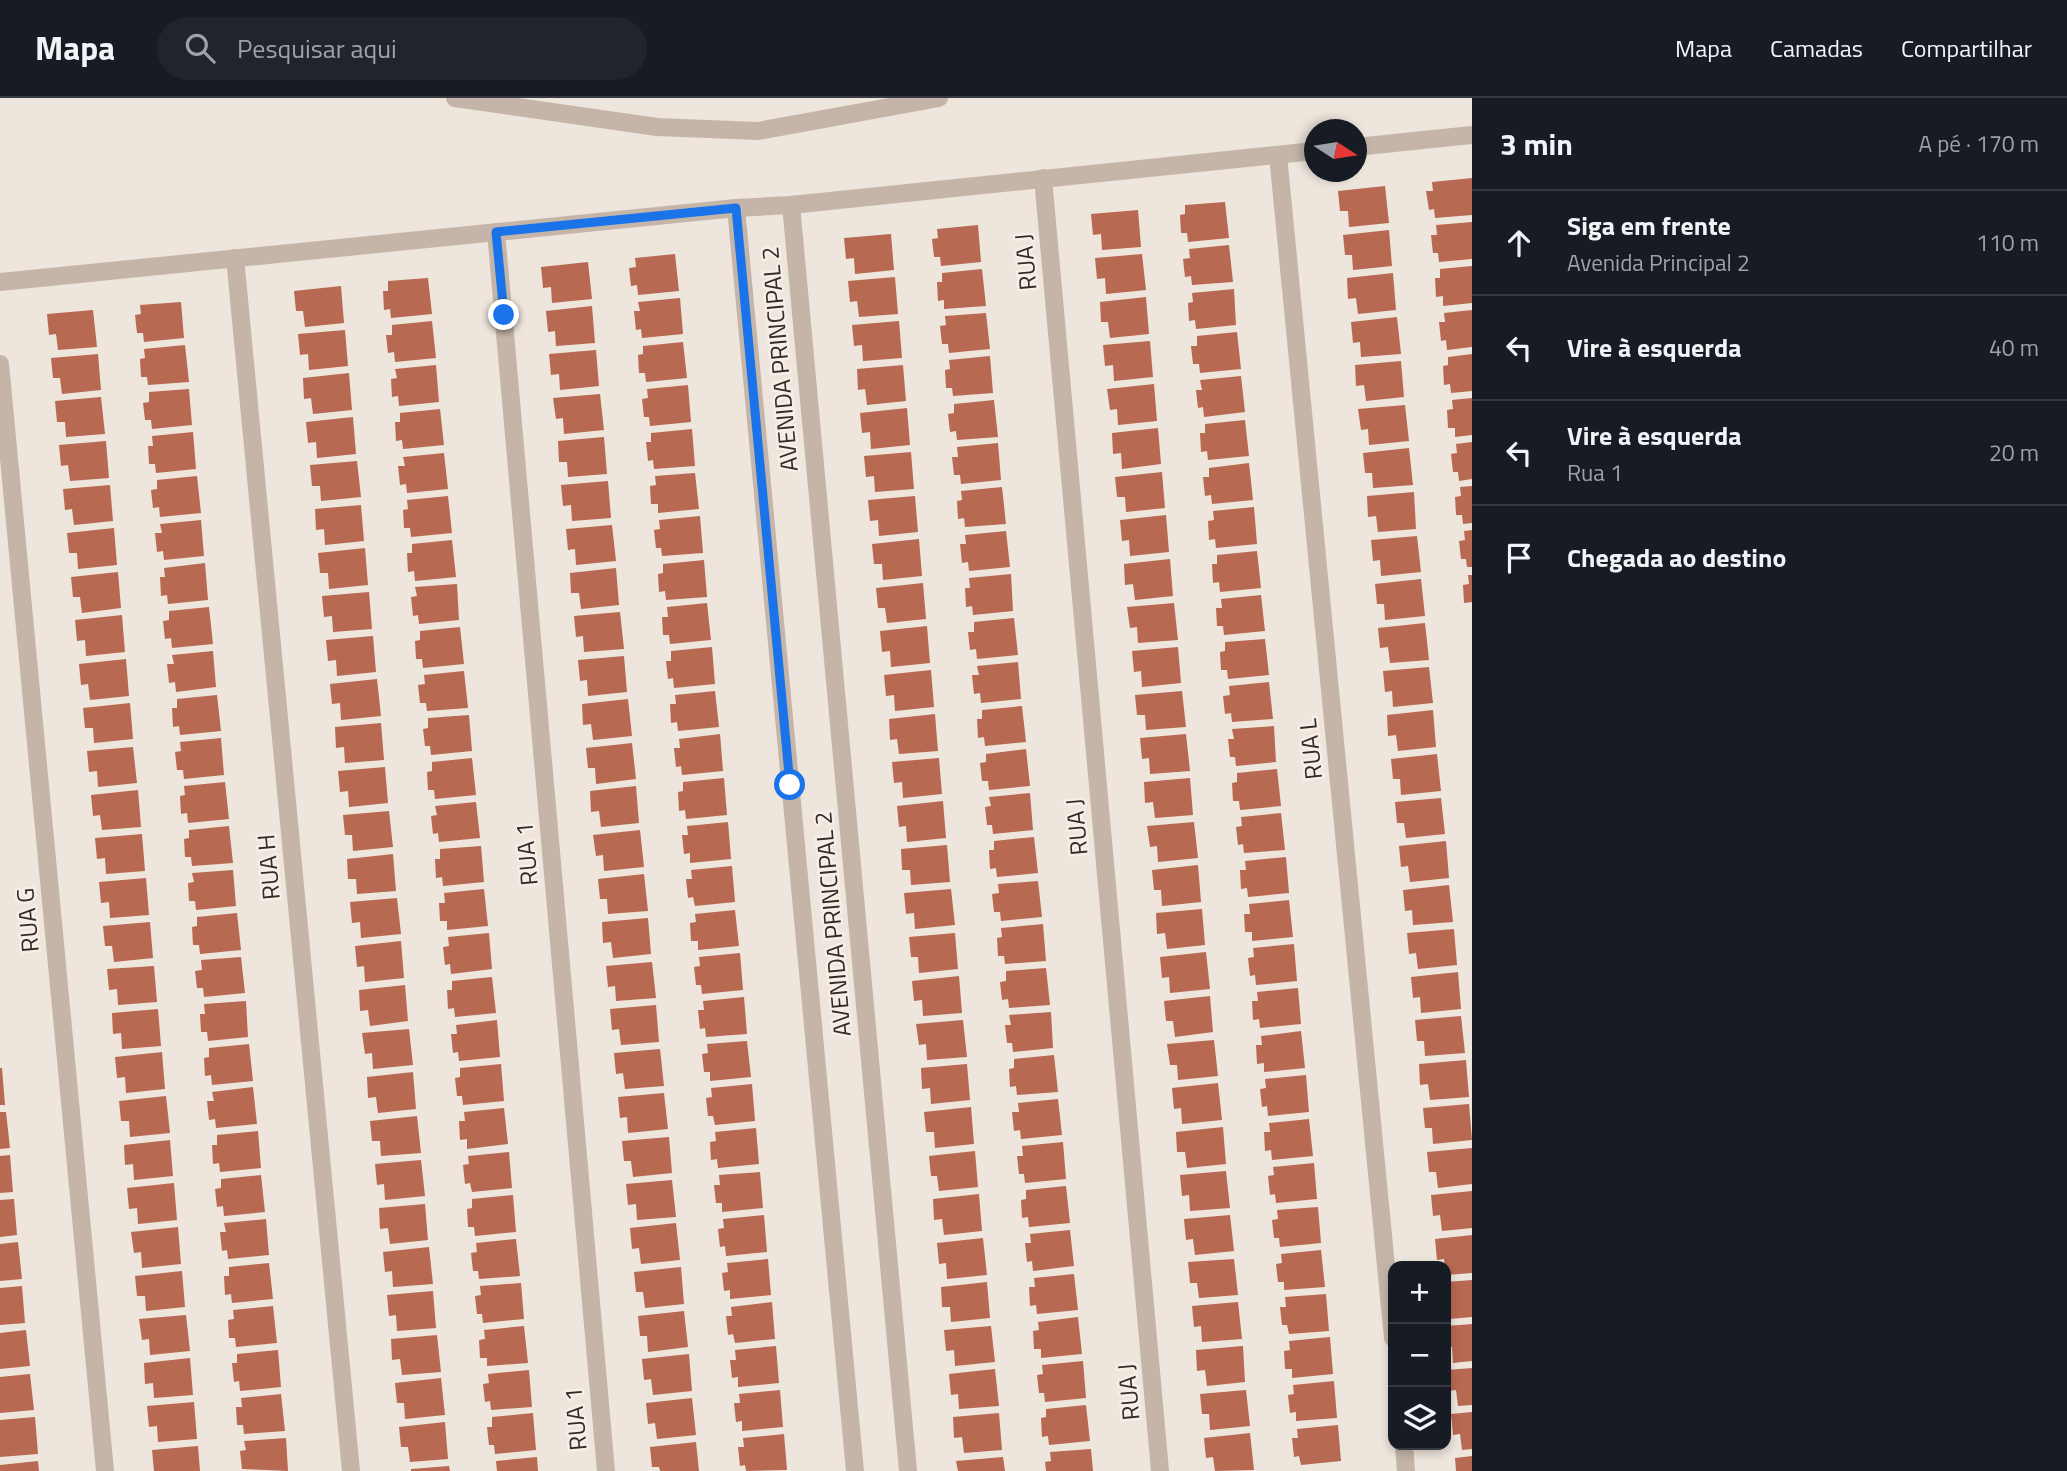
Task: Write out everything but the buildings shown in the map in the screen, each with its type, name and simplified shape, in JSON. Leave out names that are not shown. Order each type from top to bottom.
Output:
[{"type":"street","points":[[455,98],[657,127],[758,131],[939,98]]},
{"type":"street","points":[[1367,146],[1472,135]]},
{"type":"street","points":[[0,282],[1304,152]]},
{"type":"street","name":"RUA L","points":[[1278,155],[1392,1324]]},
{"type":"street","name":"RUA J","points":[[1043,178],[1160,1471]]},
{"type":"street","name":"AVENIDA PRINCIPAL 2","points":[[791,205],[908,1471]]},
{"type":"street","name":"AVENIDA PRINCIPAL 2","points":[[736,208],[855,1471]]},
{"type":"street","name":"RUA 1","points":[[496,232],[606,1471]]},
{"type":"street","name":"RUA H","points":[[235,258],[351,1471]]},
{"type":"street","name":"RUA G","points":[[0,364],[105,1471]]},
{"type":"street","points":[[1404,1450],[1406,1471]]},
{"type":"route","points":[[504,315],[496,232],[736,208],[790,785]]}]
